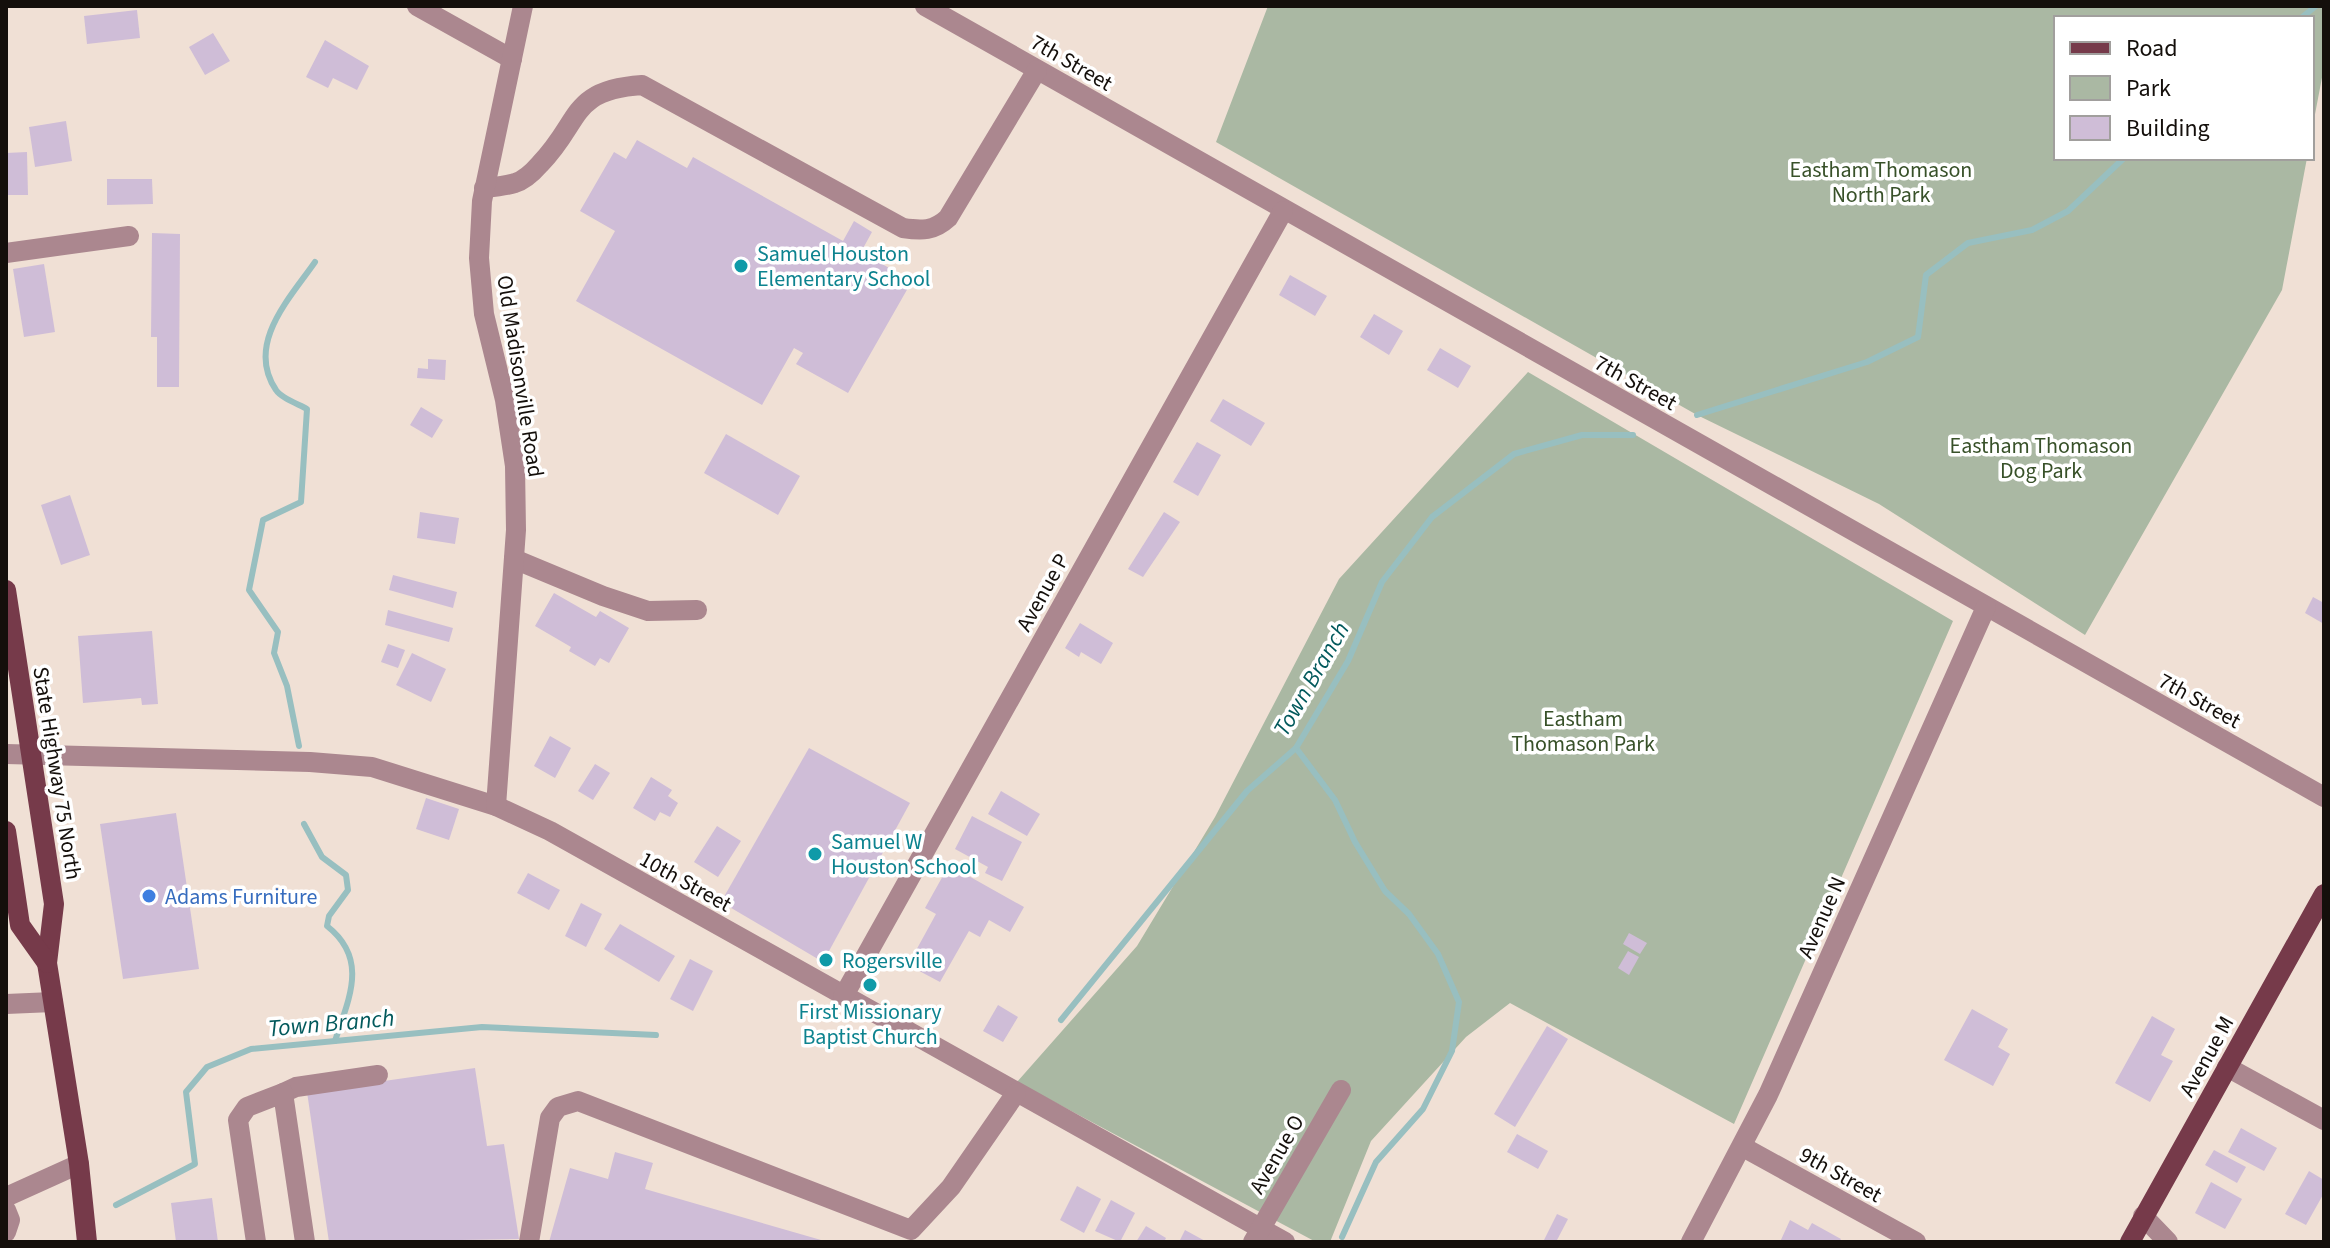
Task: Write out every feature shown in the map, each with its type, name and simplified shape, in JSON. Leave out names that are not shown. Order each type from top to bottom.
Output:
[{"type":"main road","name":"State Highway 75 North","points":[[6,590],[54,904],[47,963],[79,1164],[87,1242]]},
{"type":"main road","name":"State Highway 75 North","points":[[6,831],[20,925],[47,963]]},
{"type":"main road","name":"Avenue M","points":[[2130,1242],[2324,894]]},
{"type":"street","points":[[417,6],[512,59]]},
{"type":"street","name":"Old Madisonville Road","points":[[496,806],[514,559],[515,466],[505,400],[484,314],[479,258],[484,188],[523,6]]},
{"type":"street","name":"7th Street","points":[[925,6],[2324,797]]},
{"type":"street","points":[[484,188],[516,183],[530,175],[549,155],[584,101],[618,87],[642,85],[903,228],[921,231],[938,227],[948,218],[1037,70]]},
{"type":"street","name":"Avenue P","points":[[843,997],[1283,211]]},
{"type":"street","points":[[6,253],[129,236]]},
{"type":"street","points":[[514,559],[648,611],[697,610]]},
{"type":"street","name":"Avenue N","points":[[1691,1242],[1743,1147],[1986,607]]},
{"type":"street","name":"10th Street","points":[[6,754],[310,762],[372,767],[496,806],[550,831],[1016,1093],[1257,1235],[1285,1242]]},
{"type":"street","points":[[6,1004],[53,1002]]},
{"type":"street","points":[[2227,1067],[2324,1120]]},
{"type":"street","points":[[256,1242],[238,1120],[247,1107],[296,1087],[378,1075]]},
{"type":"street","name":"Avenue O","points":[[1257,1235],[1341,1090]]},
{"type":"street","points":[[283,1093],[305,1242]]},
{"type":"street","points":[[529,1242],[550,1118],[558,1107],[578,1101],[916,1236],[1016,1093]]},
{"type":"street","name":"9th Street","points":[[1743,1147],[1884,1234],[1916,1242]]},
{"type":"street","points":[[6,1197],[79,1164]]},
{"type":"street","points":[[6,1210],[10,1220],[6,1232]]},
{"type":"street","points":[[2143,1216],[2168,1242]]},
{"type":"green space","points":[[1268,6],[2324,6],[2324,67],[2314,120],[2314,16],[2054,16],[2054,160],[2307,160],[2282,290],[2085,635],[1879,504],[1697,415],[1216,142]]},
{"type":"green space","name":"Eastham Thomason Park","points":[[1528,372],[1953,621],[1734,1124],[1510,1003],[1466,1037],[1371,1141],[1330,1242],[1316,1242],[1017,1082],[1137,946],[1215,817],[1339,579]]},
{"type":"building","points":[[137,10],[140,38],[87,44],[84,16]]},
{"type":"building","points":[[213,33],[230,61],[205,75],[189,47]]},
{"type":"building","points":[[325,40],[369,66],[357,90],[333,78],[328,88],[306,77]]},
{"type":"building","points":[[66,121],[72,161],[35,167],[29,127]]},
{"type":"building","name":"Samuel Houston Elementary School","points":[[637,140],[687,168],[693,157],[843,241],[854,221],[872,232],[861,252],[912,281],[848,393],[796,364],[803,353],[794,348],[762,405],[576,301],[615,231],[580,211],[614,152],[626,159]]},
{"type":"building","points":[[27,152],[28,195],[6,195],[6,153]]},
{"type":"building","points":[[107,179],[152,179],[153,204],[107,205]]},
{"type":"building","points":[[152,233],[180,234],[179,387],[157,387],[157,337],[151,337]]},
{"type":"building","points":[[44,264],[55,332],[24,337],[13,269]]},
{"type":"building","points":[[1290,275],[1327,296],[1315,316],[1279,295]]},
{"type":"building","points":[[1374,314],[1403,331],[1389,355],[1360,337]]},
{"type":"building","points":[[1440,348],[1471,366],[1458,388],[1427,370]]},
{"type":"building","points":[[428,359],[446,360],[445,380],[417,378],[418,368],[428,369]]},
{"type":"building","points":[[1223,399],[1265,423],[1251,446],[1210,421]]},
{"type":"building","points":[[421,407],[443,420],[432,438],[410,425]]},
{"type":"building","points":[[726,434],[800,476],[778,515],[704,473]]},
{"type":"building","points":[[1197,442],[1221,455],[1198,496],[1173,482]]},
{"type":"building","points":[[70,495],[90,555],[61,565],[41,505]]},
{"type":"building","points":[[420,512],[459,518],[455,544],[417,538]]},
{"type":"building","points":[[1164,512],[1180,522],[1143,577],[1128,569]]},
{"type":"building","points":[[393,575],[457,592],[453,608],[389,590]]},
{"type":"building","points":[[554,593],[596,617],[600,611],[629,628],[609,663],[600,658],[595,666],[569,651],[571,647],[535,626]]},
{"type":"building","points":[[2313,597],[2324,603],[2324,624],[2305,613]]},
{"type":"building","points":[[388,610],[453,628],[449,642],[385,625]]},
{"type":"building","points":[[1080,623],[1113,643],[1101,664],[1081,652],[1079,657],[1065,648]]},
{"type":"building","points":[[152,631],[158,704],[142,705],[141,698],[83,703],[78,636]]},
{"type":"building","points":[[388,644],[405,650],[398,668],[381,662]]},
{"type":"building","points":[[412,653],[446,669],[431,702],[396,685]]},
{"type":"building","points":[[550,736],[571,748],[555,778],[534,766]]},
{"type":"building","name":"Samuel W Houston School","points":[[809,748],[910,803],[823,962],[721,902]]},
{"type":"building","points":[[595,764],[610,773],[593,800],[578,791]]},
{"type":"building","points":[[651,777],[672,790],[668,796],[678,803],[670,817],[660,812],[655,821],[633,808]]},
{"type":"building","points":[[1001,791],[1040,814],[1027,836],[988,814]]},
{"type":"building","points":[[426,798],[459,809],[449,840],[416,829]]},
{"type":"building","name":"Adams Furniture","points":[[176,813],[199,969],[123,979],[100,824]]},
{"type":"building","points":[[972,816],[1022,842],[1002,881],[985,873],[988,867],[955,849]]},
{"type":"building","points":[[717,826],[741,841],[718,877],[694,862]]},
{"type":"building","points":[[949,865],[1024,907],[1010,932],[989,920],[980,937],[969,931],[940,982],[908,965],[936,914],[925,908]]},
{"type":"building","points":[[528,873],[560,890],[549,910],[517,893]]},
{"type":"building","points":[[581,903],[602,914],[586,947],[565,936]]},
{"type":"building","points":[[620,924],[675,956],[659,982],[604,949]]},
{"type":"building","points":[[1629,933],[1647,943],[1640,954],[1623,944]]},
{"type":"building","points":[[1628,951],[1639,957],[1629,975],[1618,968]]},
{"type":"building","points":[[690,959],[713,971],[693,1011],[670,999]]},
{"type":"building","points":[[998,1005],[1018,1017],[1003,1042],[983,1031]]},
{"type":"building","points":[[1972,1009],[2008,1029],[1998,1047],[2010,1054],[1993,1086],[1944,1060]]},
{"type":"building","points":[[2152,1016],[2175,1029],[2161,1055],[2173,1061],[2150,1102],[2115,1083]]},
{"type":"building","points":[[1547,1026],[1568,1039],[1515,1127],[1494,1114]]},
{"type":"building","points":[[475,1068],[487,1146],[504,1144],[519,1239],[329,1242],[307,1092]]},
{"type":"building","points":[[2241,1128],[2277,1148],[2264,1171],[2228,1152]]},
{"type":"building","points":[[1517,1134],[1548,1151],[1538,1169],[1507,1152]]},
{"type":"building","points":[[2214,1150],[2246,1167],[2237,1183],[2205,1165]]},
{"type":"building","points":[[615,1152],[653,1163],[645,1189],[828,1242],[549,1242],[570,1168],[608,1179]]},
{"type":"building","points":[[2309,1171],[2324,1180],[2324,1193],[2306,1225],[2285,1214]]},
{"type":"building","points":[[2211,1182],[2242,1199],[2225,1229],[2195,1213]]},
{"type":"building","points":[[1077,1186],[1101,1199],[1084,1233],[1060,1220]]},
{"type":"building","points":[[212,1198],[218,1242],[176,1242],[171,1203]]},
{"type":"building","points":[[1111,1200],[1135,1213],[1120,1242],[1095,1231]]},
{"type":"building","points":[[1557,1214],[1568,1219],[1556,1242],[1543,1242]]},
{"type":"building","points":[[1790,1220],[1808,1230],[1812,1223],[1841,1239],[1839,1242],[1780,1242]]},
{"type":"building","points":[[1146,1226],[1166,1238],[1164,1242],[1136,1242]]},
{"type":"building","points":[[1185,1230],[1207,1242],[1179,1242]]},
{"type":"waterway","name":"Town Branch","points":[[2304,16],[2316,6]]},
{"type":"waterway","name":"Town Branch","points":[[1697,415],[1867,362],[1918,337],[1926,275],[1968,243],[2032,230],[2068,211],[2122,160]]},
{"type":"waterway","points":[[299,746],[287,686],[274,653],[278,632],[249,590],[263,520],[301,502],[307,409],[278,393],[268,373],[266,356],[274,322],[315,262]]},
{"type":"waterway","name":"Town Branch","points":[[1061,1020],[1247,791],[1296,748],[1348,661],[1382,582],[1432,517],[1514,454],[1582,435],[1633,435]]},
{"type":"waterway","points":[[1296,748],[1335,800],[1355,842],[1385,891],[1409,914],[1438,954],[1459,1002],[1452,1051],[1423,1109],[1376,1162],[1342,1237]]},
{"type":"waterway","points":[[304,824],[322,857],[346,875],[348,890],[329,916],[327,926],[340,939],[352,966],[350,994],[335,1041]]},
{"type":"waterway","name":"Town Branch","points":[[116,1205],[195,1164],[186,1092],[207,1067],[251,1049],[482,1027],[656,1035]]},
{"type":"place","name":"Samuel Houston Elementary School","points":[[741,266]]},
{"type":"place","name":"Samuel W Houston School","points":[[815,854]]},
{"type":"place","name":"Adams Furniture","points":[[149,896]]},
{"type":"place","name":"Rogersville","points":[[826,960]]},
{"type":"place","name":"First Missionary Baptist Church","points":[[870,985]]},
{"type":"park label","name":"Eastham Thomason North Park","points":[[1881,182]]},
{"type":"park label","name":"Eastham Thomason Dog Park","points":[[2041,458]]}]
